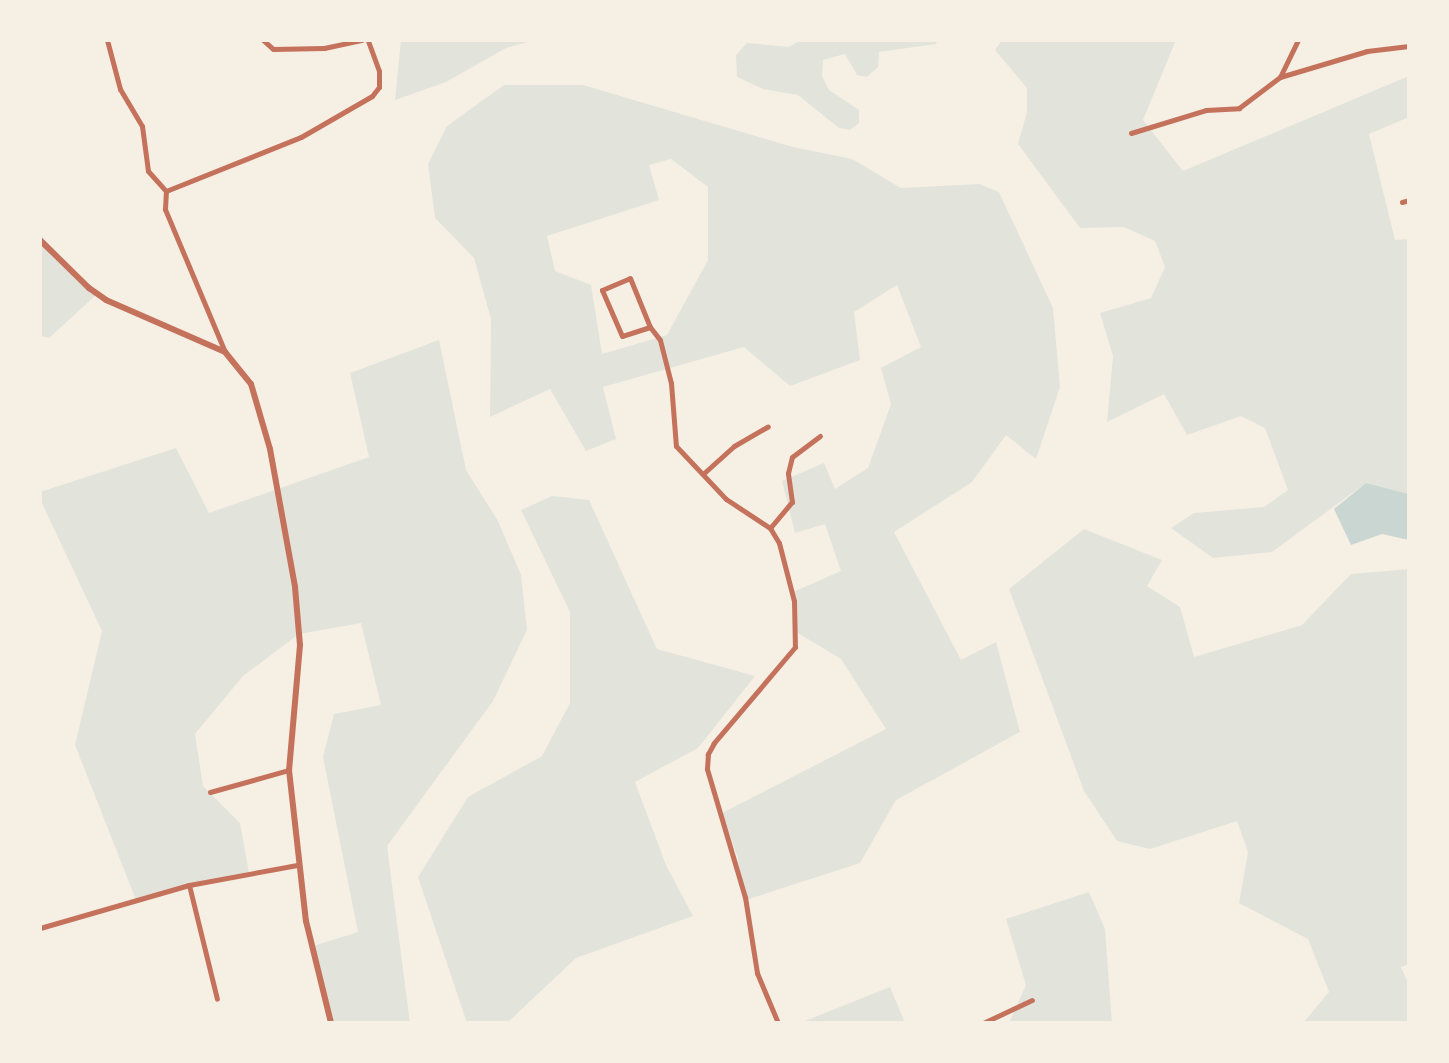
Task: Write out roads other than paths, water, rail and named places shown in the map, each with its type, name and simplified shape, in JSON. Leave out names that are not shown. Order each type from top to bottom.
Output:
[{"type":"street","points":[[107,40],[120,89],[142,126],[148,171],[166,191],[165,209],[225,352],[251,384],[261,416],[295,587],[300,645],[289,770],[297,865],[306,921],[331,1023]]},
{"type":"street","points":[[166,191],[301,137],[372,96],[379,87],[379,71],[365,40],[324,48],[273,49],[263,40]]},
{"type":"street","points":[[1280,77],[1298,40]]},
{"type":"street","points":[[1131,133],[1206,110],[1239,108],[1280,77],[1367,51],[1409,46]]},
{"type":"street","points":[[1402,202],[1409,200]]},
{"type":"street","points":[[40,240],[89,288],[106,300],[225,352]]},
{"type":"street","points":[[650,327],[622,336],[602,290],[630,278],[650,327],[660,340],[676,415],[676,446],[726,499],[770,528],[779,543],[794,601],[795,647],[714,743],[708,754],[707,769],[745,897],[757,973],[778,1023]]},
{"type":"street","points":[[704,473],[734,446],[768,426]]},
{"type":"street","points":[[770,528],[792,502],[788,473],[792,457],[820,436]]},
{"type":"street","points":[[210,792],[289,770]]},
{"type":"street","points":[[40,928],[189,885],[297,865]]},
{"type":"street","points":[[189,885],[217,999]]},
{"type":"street","points":[[983,1023],[1032,1000]]}]
